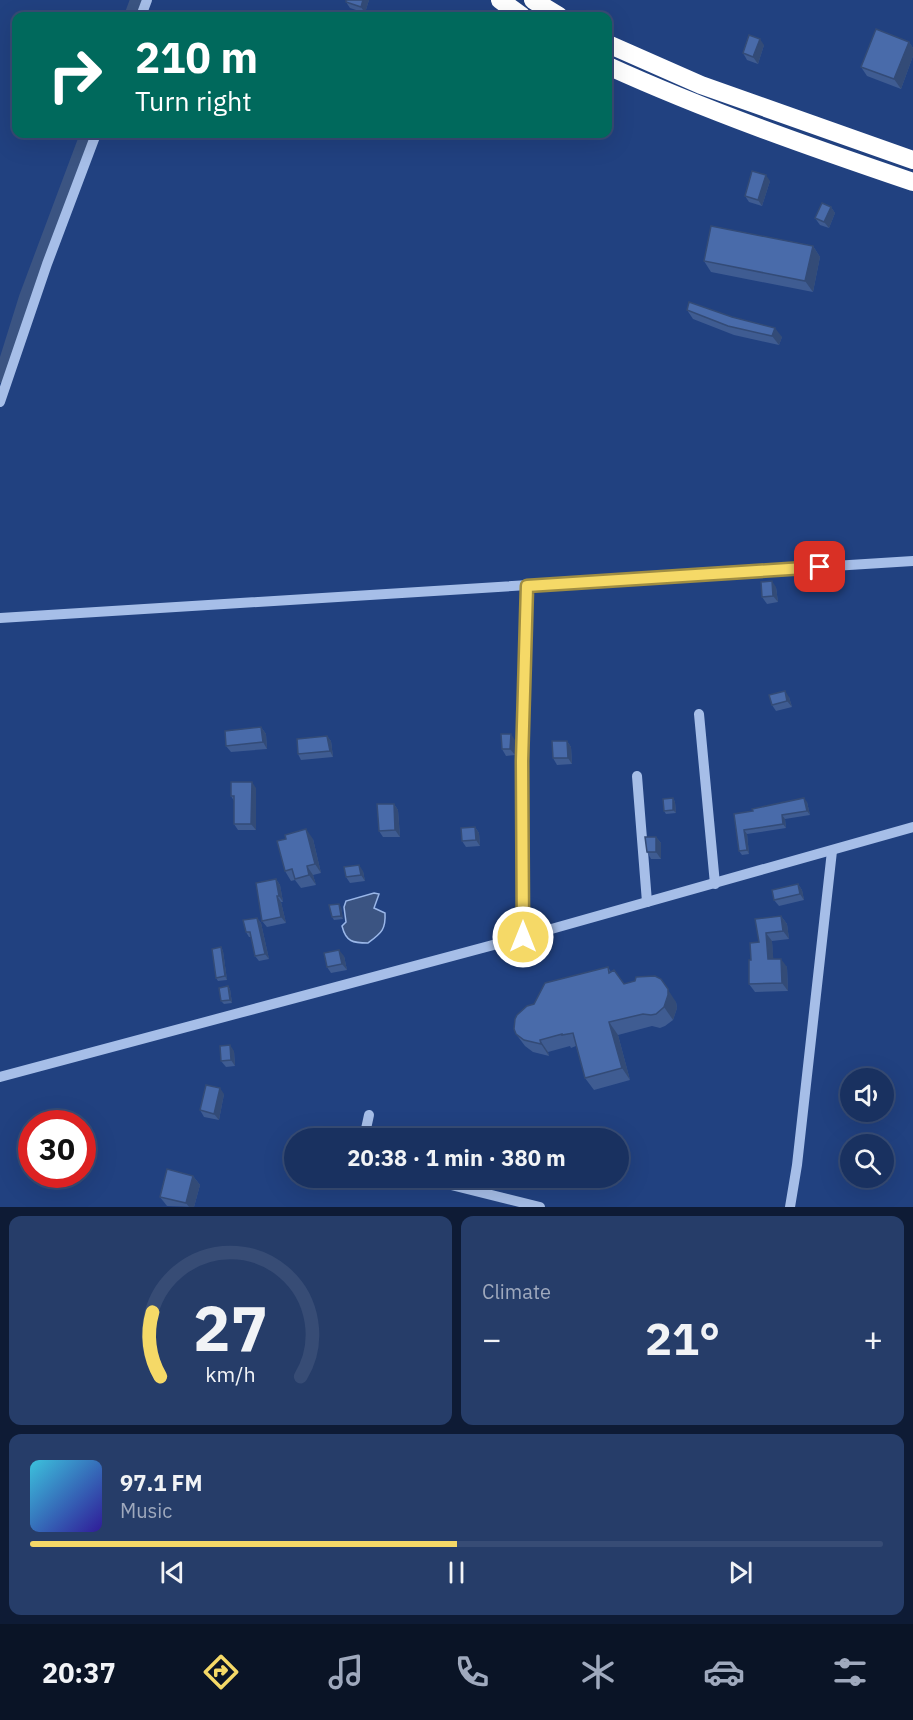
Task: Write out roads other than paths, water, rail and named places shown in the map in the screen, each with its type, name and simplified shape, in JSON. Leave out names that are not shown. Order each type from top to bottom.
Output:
[{"type":"highway","points":[[500,0],[516,12]]},
{"type":"highway","points":[[533,0],[553,12]]},
{"type":"highway","points":[[612,46],[701,85],[913,160]]},
{"type":"highway","points":[[612,68],[714,111],[913,182]]},
{"type":"street","points":[[0,402],[47,264],[94,138]]},
{"type":"street","points":[[0,618],[913,561]]},
{"type":"street","points":[[523,937],[522,761],[527,586]]},
{"type":"street","points":[[699,714],[715,884]]},
{"type":"street","points":[[637,776],[647,902]]},
{"type":"street","points":[[0,1077],[523,937],[913,827]]},
{"type":"street","points":[[790,1207],[797,1165],[832,851]]},
{"type":"street","points":[[366,1128],[369,1115]]},
{"type":"street","points":[[463,1188],[540,1207]]},
{"type":"water","points":[[374,893],[379,894],[374,908],[385,913],[383,927],[379,934],[368,943],[358,943],[348,938],[342,926],[346,922],[344,907],[346,901]]},
{"type":"waterway","points":[[132,12],[136,0]]},
{"type":"waterway","points":[[0,377],[25,297],[85,138]]}]
